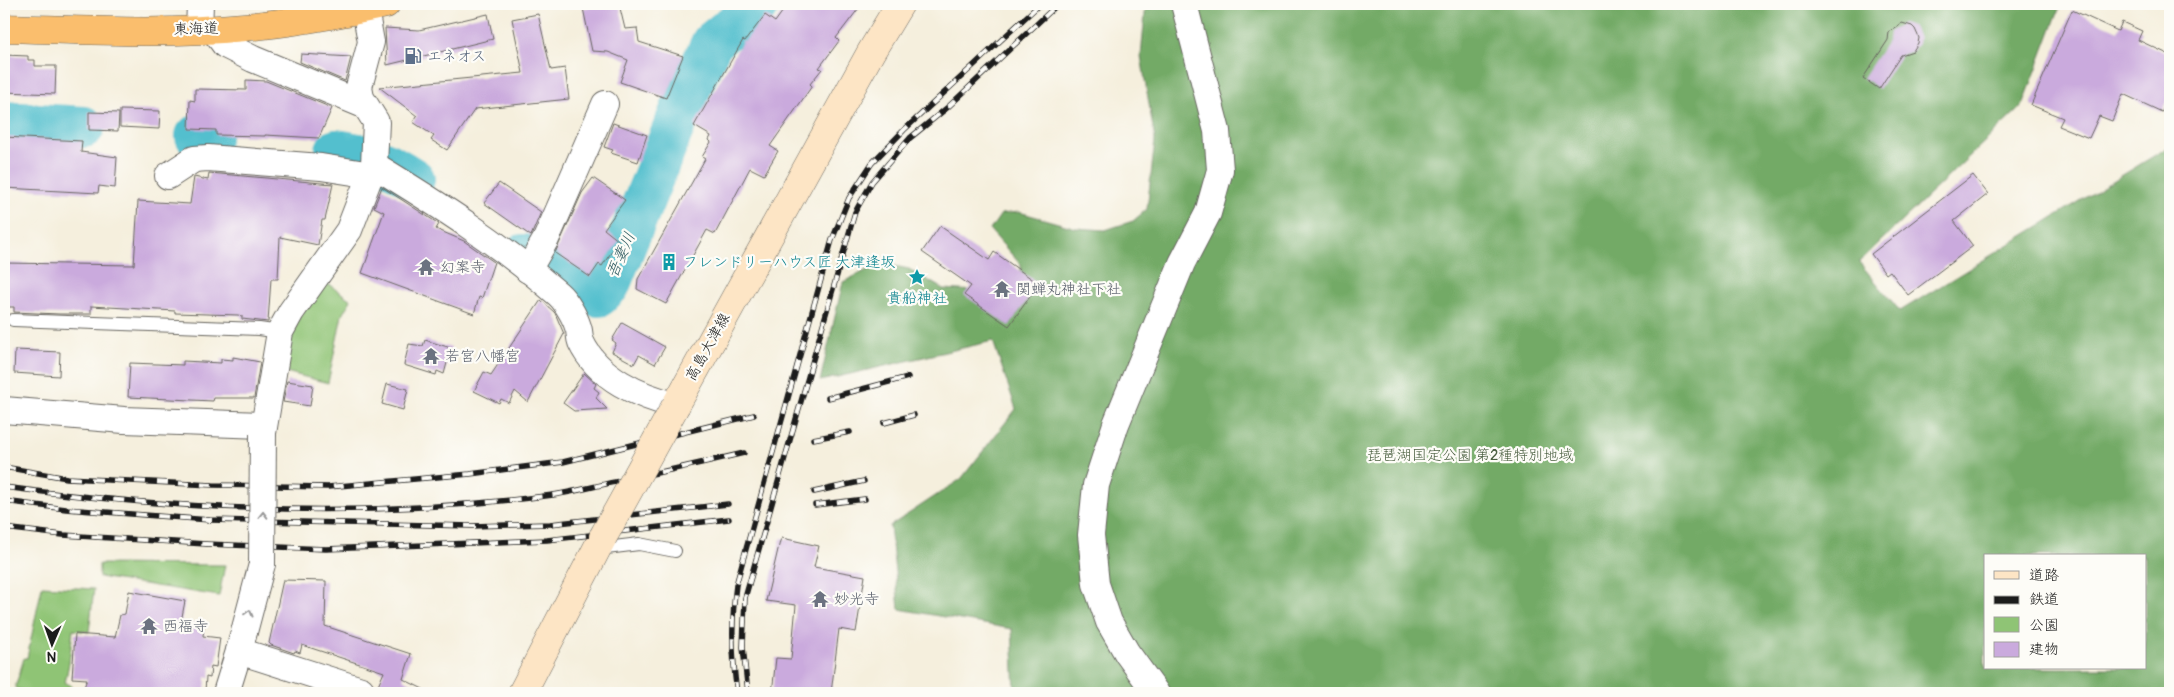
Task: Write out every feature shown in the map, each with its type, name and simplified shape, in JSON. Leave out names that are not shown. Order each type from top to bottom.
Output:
[{"type":"highway","name":"東海道","points":[[4,28],[109,31],[204,21],[280,23],[378,5]]},
{"type":"main road","name":"高島大津線","points":[[522,693],[600,543],[833,120],[900,4]]},
{"type":"street","points":[[1156,693],[1127,653],[1109,622],[1096,584],[1091,535],[1096,485],[1116,424],[1182,263],[1208,213],[1220,170],[1217,131],[1184,4]]},
{"type":"street","points":[[226,693],[240,651],[262,564],[264,429],[280,332],[291,312],[349,230],[374,163],[376,122],[364,104],[359,87],[371,42],[378,5]]},
{"type":"street","points":[[204,21],[225,45],[253,59],[364,104]]},
{"type":"street","points":[[532,262],[546,239],[605,104]]},
{"type":"street","points":[[168,176],[194,159],[208,158],[321,167],[374,163],[532,262],[561,296],[578,326],[580,340],[594,364],[632,390],[654,400],[676,405]]},
{"type":"street","points":[[4,410],[264,429]]},
{"type":"street","points":[[240,651],[361,690],[359,693]]},
{"type":"lane","points":[[13,320],[259,329],[280,332]]},
{"type":"lane","points":[[600,543],[639,544],[674,551]]},
{"type":"green space","name":"琵琶湖国定公園 第2種特別地域","points":[[1146,4],[2061,4],[2023,105],[1859,262],[1900,311],[2170,146],[2170,693],[1015,693],[1012,629],[899,609],[890,526],[961,479],[1016,409],[993,341],[820,381],[843,282],[871,268],[890,265],[909,269],[943,289],[1011,293],[1021,274],[1021,265],[990,230],[1001,214],[1019,212],[1076,228],[1105,230],[1133,221],[1147,209],[1155,140],[1141,56]]},
{"type":"green space","points":[[324,281],[351,300],[342,315],[328,383],[278,370],[299,317]]},
{"type":"green space","points":[[99,564],[225,565],[219,596],[99,577]]},
{"type":"green space","points":[[42,586],[94,589],[89,632],[73,630],[65,683],[72,686],[70,693],[31,693],[15,688],[24,658],[27,658]]},
{"type":"building","points":[[619,4],[625,29],[637,28],[639,42],[683,56],[666,98],[620,82],[628,60],[608,52],[592,51],[583,8]]},
{"type":"building","points":[[788,4],[862,4],[836,38],[839,41],[819,68],[822,69],[810,84],[812,86],[770,146],[778,151],[764,175],[750,168],[715,234],[707,230],[666,304],[637,289],[638,279],[705,159],[702,157],[711,142],[709,140],[711,136],[694,126],[743,40],[745,41],[765,15],[775,22]]},
{"type":"building","points":[[2072,10],[2118,31],[2122,22],[2142,31],[2138,40],[2170,55],[2170,94],[2162,112],[2123,94],[2112,121],[2099,116],[2089,138],[2059,126],[2063,118],[2031,105]]},
{"type":"building","points":[[488,14],[493,39],[387,65],[385,28],[419,30]]},
{"type":"building","points":[[538,14],[551,70],[565,68],[569,99],[475,109],[447,150],[431,140],[434,136],[413,122],[417,116],[379,87],[523,73],[512,19]]},
{"type":"building","points":[[1902,23],[1915,29],[1919,38],[1918,43],[1913,51],[1901,55],[1879,89],[1863,78],[1888,40],[1889,32]]},
{"type":"building","points":[[301,54],[351,57],[345,81],[300,62]]},
{"type":"building","points":[[4,55],[28,56],[28,60],[35,60],[35,66],[56,66],[55,94],[4,92]]},
{"type":"building","points":[[246,80],[266,81],[332,108],[319,138],[216,135],[216,130],[189,129],[190,100],[195,101],[195,89],[246,90]]},
{"type":"building","points":[[120,110],[160,111],[159,129],[120,127]]},
{"type":"building","points":[[89,112],[119,113],[118,131],[89,130]]},
{"type":"building","points":[[613,123],[647,135],[638,162],[611,153],[613,150],[604,147]]},
{"type":"building","points":[[4,137],[82,141],[81,152],[117,157],[115,188],[99,186],[98,193],[4,188]]},
{"type":"building","points":[[209,173],[333,184],[325,220],[322,220],[318,245],[280,237],[278,279],[271,279],[268,322],[242,319],[242,316],[238,315],[175,313],[175,311],[91,306],[91,314],[14,312],[14,307],[4,307],[4,263],[134,265],[138,201],[190,204],[194,177],[208,180]]},
{"type":"building","points":[[1973,175],[1988,194],[1954,221],[1973,246],[1908,295],[1890,271],[1886,274],[1871,254]]},
{"type":"building","points":[[593,178],[625,200],[604,229],[619,241],[602,266],[599,264],[590,277],[555,253],[582,193]]},
{"type":"building","points":[[499,183],[541,212],[531,236],[484,203]]},
{"type":"building","points":[[382,187],[439,224],[436,229],[464,241],[494,262],[482,298],[479,297],[474,314],[362,273],[384,212],[374,207]]},
{"type":"building","name":"関蝉丸神社下社","points":[[940,226],[989,260],[994,252],[1039,284],[1009,326],[964,295],[971,286],[922,252]]},
{"type":"building","points":[[541,300],[555,313],[564,334],[528,402],[515,391],[509,403],[501,399],[499,403],[474,391],[484,372],[491,375]]},
{"type":"building","points":[[622,323],[665,347],[655,364],[639,355],[634,364],[612,352],[616,343],[612,340]]},
{"type":"building","points":[[425,340],[451,348],[444,374],[437,371],[436,375],[404,365],[409,344],[423,346]]},
{"type":"building","points":[[15,350],[60,352],[59,376],[14,373]]},
{"type":"building","points":[[233,357],[260,362],[254,398],[214,398],[213,401],[128,397],[130,363],[183,365],[183,361],[221,363],[221,359],[233,360]]},
{"type":"building","points":[[584,373],[596,384],[594,388],[599,392],[596,398],[607,409],[574,411],[563,403]]},
{"type":"building","points":[[287,381],[313,385],[310,406],[283,402]]},
{"type":"building","points":[[387,384],[408,389],[403,410],[382,404]]},
{"type":"building","points":[[782,538],[819,546],[814,567],[865,576],[856,632],[839,629],[831,693],[772,693],[776,658],[791,659],[796,605],[766,601]]},
{"type":"building","points":[[283,580],[326,581],[325,626],[411,654],[403,679],[431,693],[375,693],[384,672],[302,645],[300,653],[295,651],[294,653],[271,645],[269,643]]},
{"type":"building","points":[[129,591],[185,601],[181,622],[204,625],[203,636],[220,638],[216,667],[211,666],[210,678],[206,677],[205,691],[193,690],[193,693],[82,693],[87,679],[72,678],[75,634],[115,637],[120,615],[125,614]]},
{"type":"waterway","name":"吾妻川","points":[[523,255],[576,292],[599,296],[609,286],[684,102],[712,42],[759,4]]},
{"type":"waterway","name":"吾妻川","points":[[4,122],[84,127]]},
{"type":"waterway","name":"吾妻川","points":[[196,136],[210,138]]},
{"type":"waterway","name":"吾妻川","points":[[336,150],[377,159],[414,179]]},
{"type":"railway","points":[[737,693],[733,639],[736,585],[832,240],[849,198],[872,163],[904,130],[1040,4]]},
{"type":"railway","points":[[748,693],[743,647],[745,598],[855,212],[872,182],[910,138],[948,107],[1058,4]]},
{"type":"railway","points":[[828,398],[908,377]]},
{"type":"railway","points":[[4,467],[67,478],[213,485],[328,487],[470,474],[563,462],[754,415]]},
{"type":"railway","points":[[884,423],[914,415]]},
{"type":"railway","points":[[813,439],[850,432]]},
{"type":"railway","points":[[4,487],[140,502],[209,506],[278,509],[416,507],[485,503],[561,494],[744,453]]},
{"type":"railway","points":[[814,492],[864,481]]},
{"type":"railway","points":[[815,505],[865,499]]},
{"type":"railway","points":[[4,501],[66,509],[210,520],[472,526],[550,524],[728,504]]},
{"type":"railway","points":[[4,528],[63,535],[326,549],[547,540],[729,519]]},
{"type":"place","name":"エネオス","points":[[413,56]]},
{"type":"place","name":"フレンドリーハウス匠 大津逢坂","points":[[669,262]]},
{"type":"place","name":"幻案寺","points":[[426,267]]},
{"type":"place","name":"貴船神社","points":[[917,277]]},
{"type":"place","name":"関蝉丸神社下社","points":[[1002,289]]},
{"type":"place","name":"若宮八幡宮","points":[[431,356]]},
{"type":"place","name":"妙光寺","points":[[820,599]]},
{"type":"place","name":"西福寺","points":[[149,626]]}]
